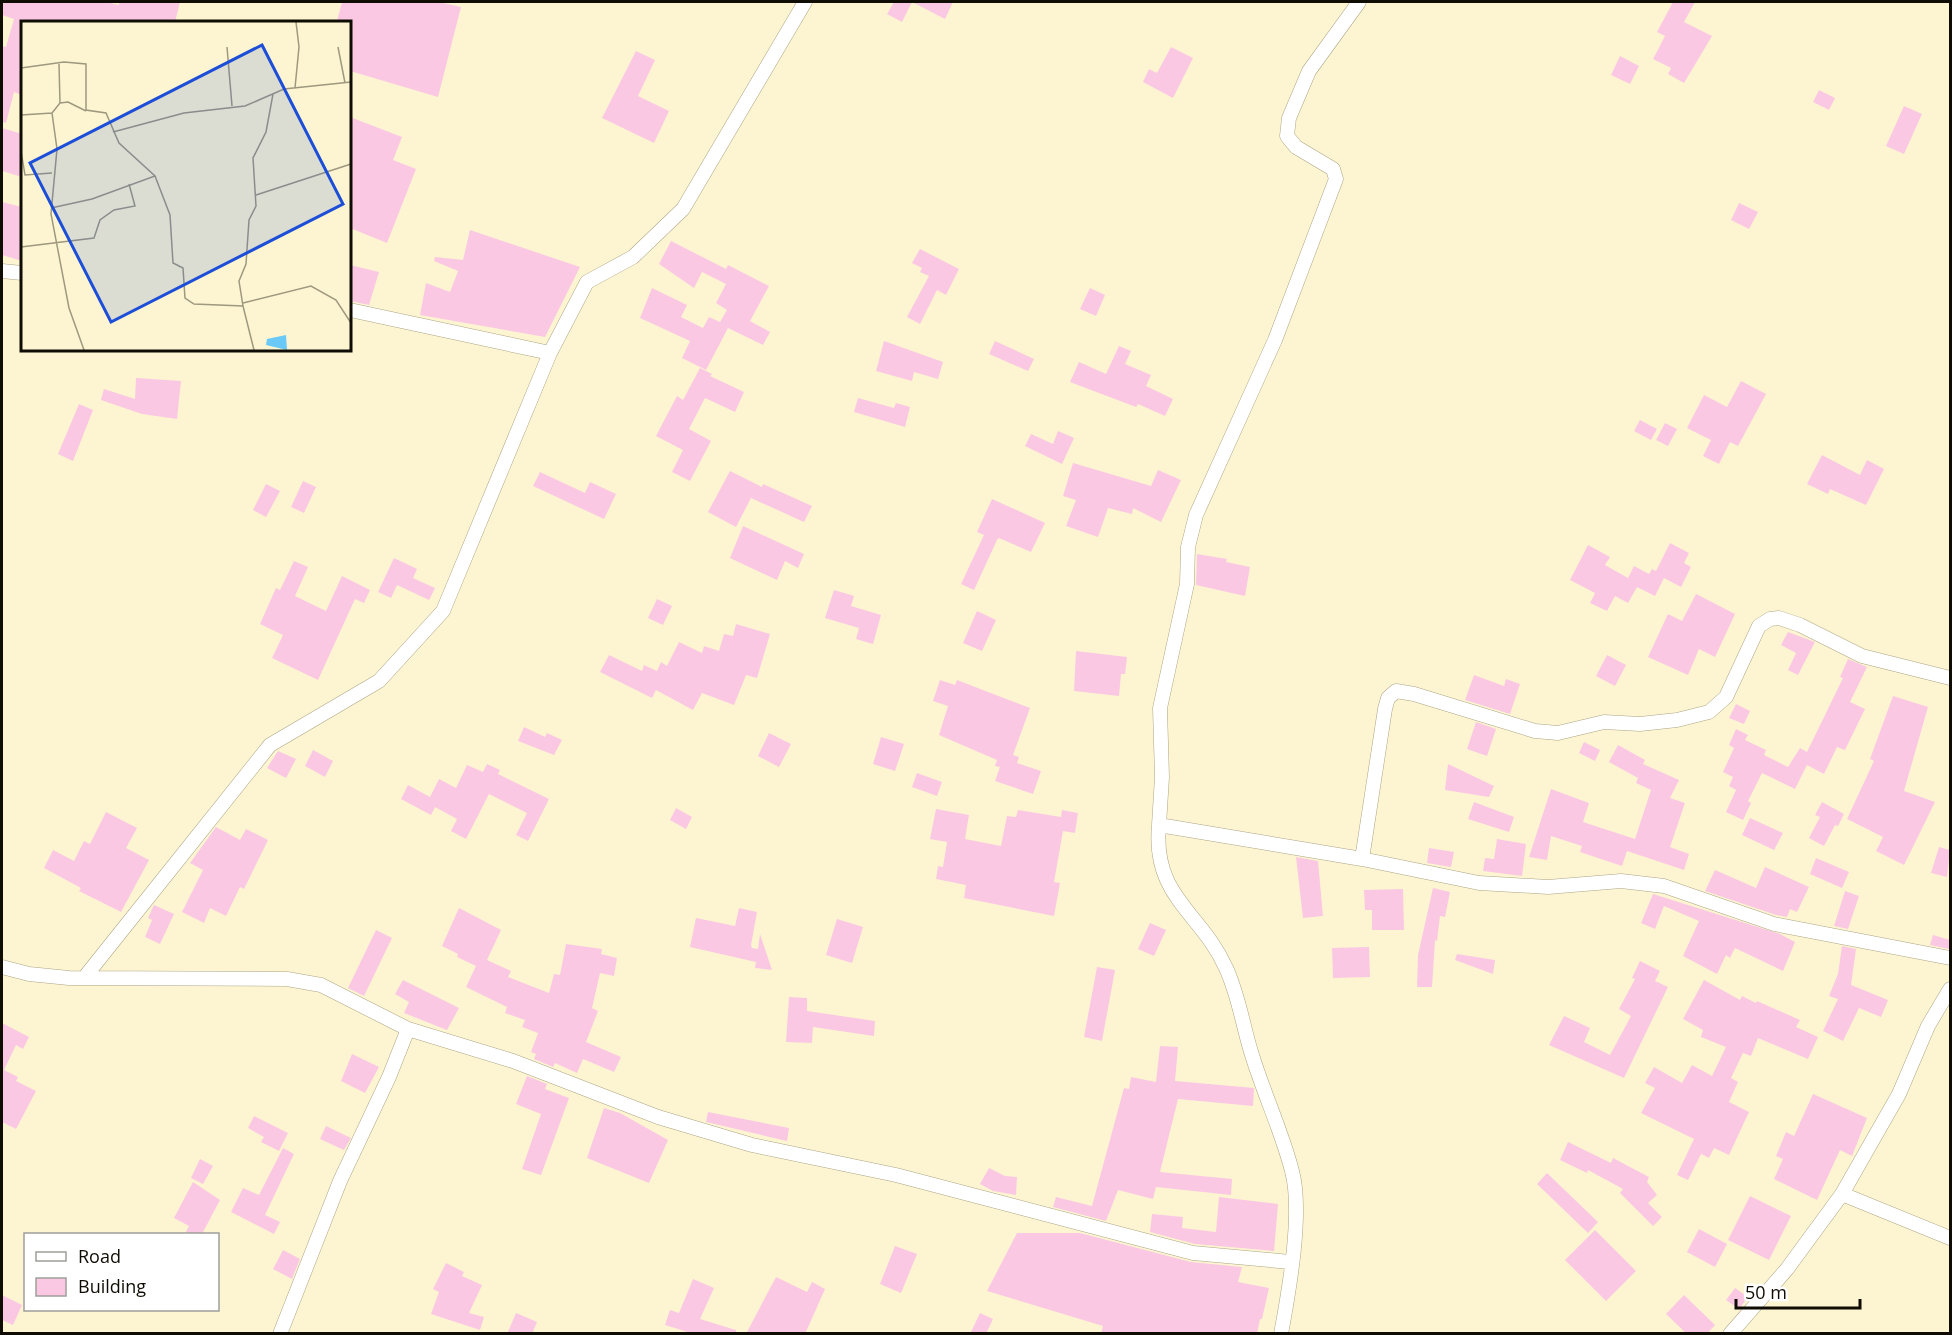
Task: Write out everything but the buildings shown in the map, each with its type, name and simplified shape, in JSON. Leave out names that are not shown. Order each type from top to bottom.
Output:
[{"type":"street","points":[[84,978],[270,745],[379,681],[443,611],[550,353],[587,282],[633,257],[682,209],[805,2]]},
{"type":"street","points":[[1281,1334],[1297,1212],[1292,1171],[1252,1056],[1227,969],[1216,948],[1168,885],[1159,857],[1162,777],[1160,708],[1187,584],[1188,547],[1196,515],[1275,340],[1335,179],[1333,169],[1296,147],[1287,136],[1289,117],[1309,71],[1359,2]]},
{"type":"street","points":[[2,271],[21,273]]},
{"type":"street","points":[[351,310],[550,353]]},
{"type":"street","points":[[1362,859],[1385,709],[1388,698],[1396,691],[1414,693],[1535,731],[1550,733],[1604,722],[1640,724],[1677,720],[1709,712],[1726,697],[1760,626],[1770,619],[1779,618],[1800,625],[1862,656],[1950,678]]},
{"type":"street","points":[[1159,825],[1362,859],[1479,883],[1548,887],[1621,881],[1664,886],[1774,924],[1950,958]]},
{"type":"street","points":[[2,967],[29,974],[84,978],[295,980],[321,985],[347,996],[408,1029],[513,1061],[658,1117],[752,1144],[896,1175],[1193,1253],[1290,1262]]},
{"type":"street","points":[[1730,1334],[1786,1269],[1842,1194],[1899,1094],[1928,1026],[1950,989]]},
{"type":"street","points":[[280,1334],[340,1181],[389,1077],[408,1029]]},
{"type":"street","points":[[1842,1194],[1950,1238]]}]
